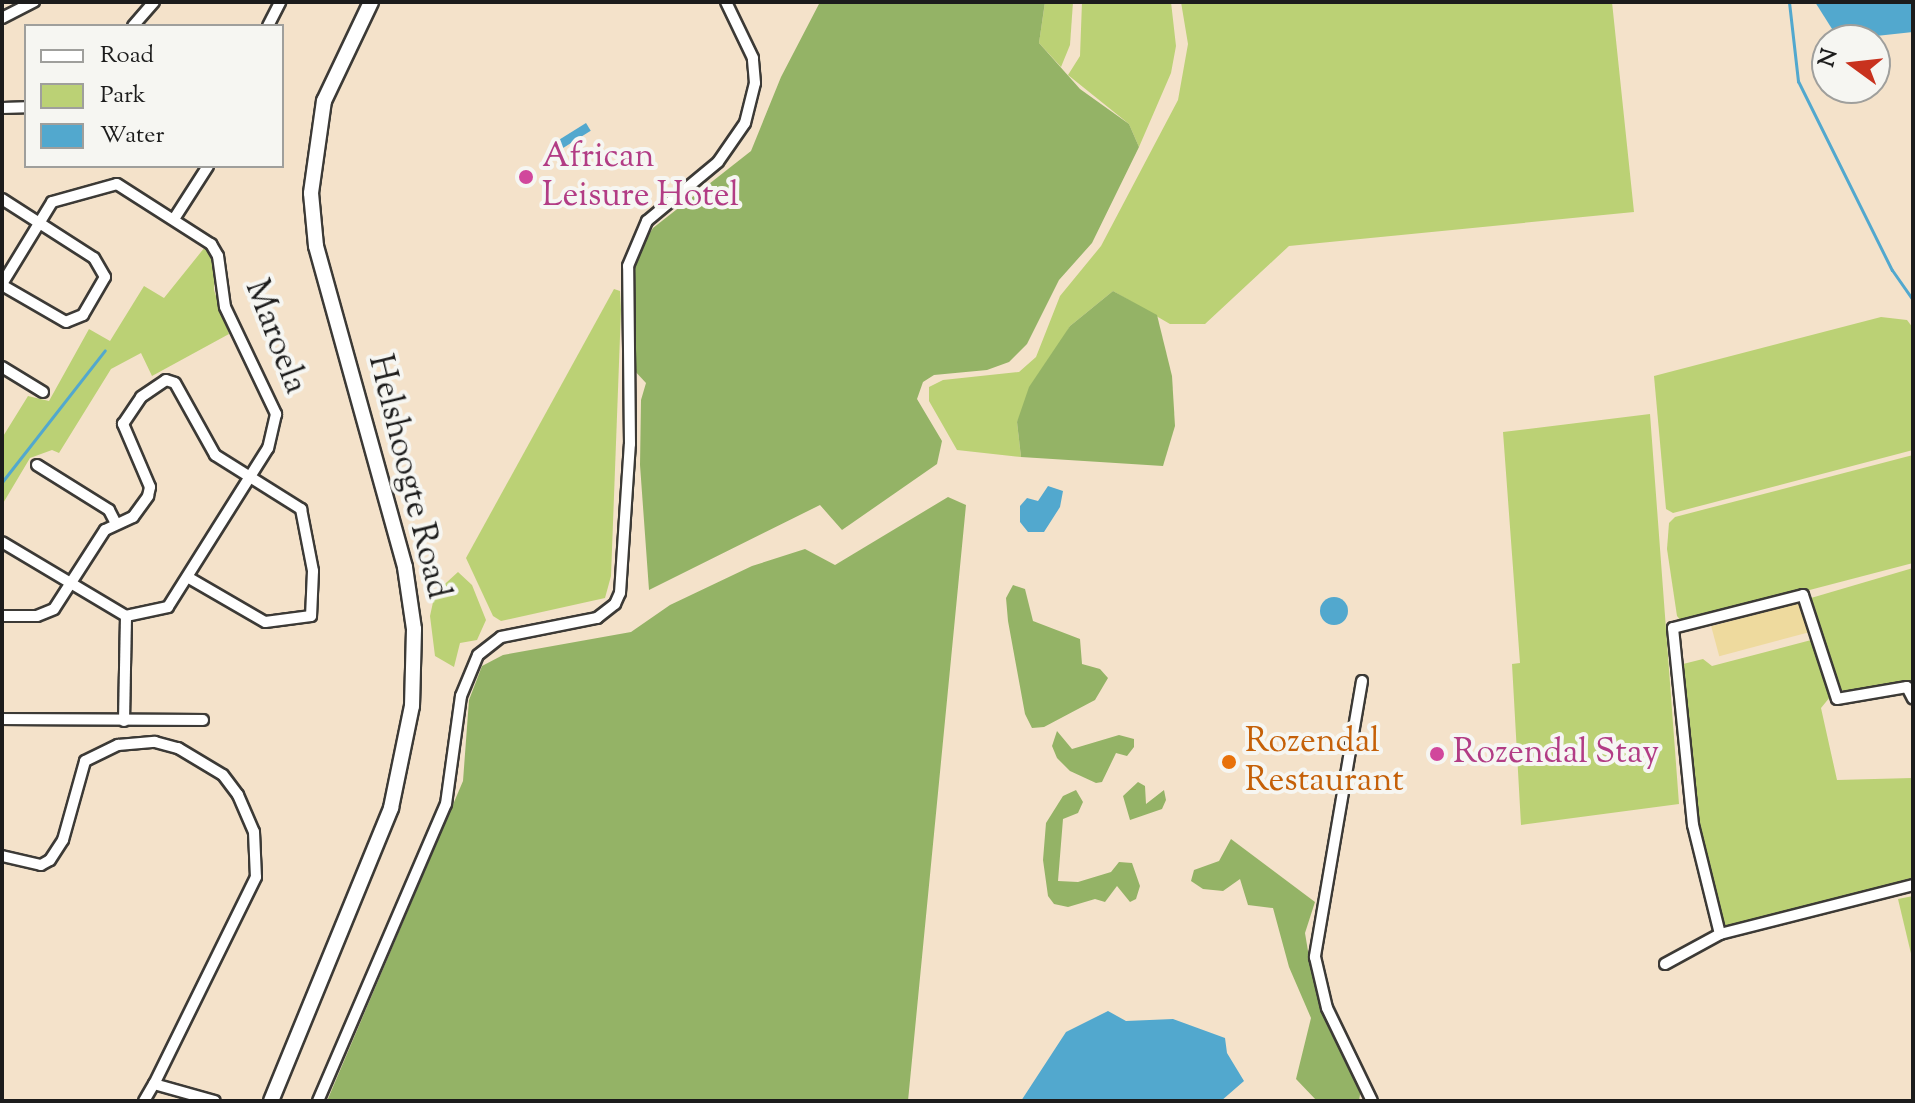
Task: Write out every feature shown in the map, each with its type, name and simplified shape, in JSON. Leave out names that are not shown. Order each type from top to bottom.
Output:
[{"type":"main road","name":"Helshoogte Road","points":[[271,1101],[391,808],[412,706],[414,629],[405,567],[316,246],[311,193],[324,101],[371,2]]},
{"type":"street","points":[[2,18],[34,2]]},
{"type":"street","points":[[135,24],[154,2]]},
{"type":"street","points":[[269,24],[280,2]]},
{"type":"street","points":[[318,1101],[446,804],[461,696],[478,655],[501,637],[597,618],[615,604],[620,593],[630,444],[628,266],[647,221],[718,162],[745,123],[755,83],[753,58],[726,2]]},
{"type":"street","points":[[2,108],[24,107]]},
{"type":"street","points":[[174,219],[207,168]]},
{"type":"street","name":"Maroela","points":[[2,285],[52,202],[117,184],[211,244],[218,256],[225,307],[272,400],[276,428],[189,578],[168,607],[126,616]]},
{"type":"street","points":[[2,199],[100,263],[101,286],[83,315],[66,322],[2,285]]},
{"type":"street","points":[[2,367],[43,392]]},
{"type":"street","points":[[2,616],[46,614],[71,584],[105,530],[115,522],[133,517],[150,487],[123,424],[141,397],[166,380],[175,383],[215,455],[301,509],[313,571],[311,616],[265,622],[189,578]]},
{"type":"street","points":[[37,465],[109,510],[115,522]]},
{"type":"street","points":[[2,542],[126,616],[124,721]]},
{"type":"street","points":[[1720,934],[1693,825],[1673,628],[1803,595],[1837,699],[1907,687],[1913,699]]},
{"type":"street","points":[[1362,681],[1315,957],[1327,1008],[1370,1097]]},
{"type":"street","points":[[2,719],[203,720]]},
{"type":"street","points":[[2,856],[41,865],[50,860],[63,840],[85,761],[118,745],[155,742],[178,748],[223,775],[238,795],[254,832],[256,877],[144,1101]]},
{"type":"street","points":[[1665,964],[1720,934],[1913,885]]},
{"type":"street","points":[[154,1084],[215,1101]]},
{"type":"green space","points":[[820,2],[1045,2],[1039,43],[1080,89],[1129,124],[1139,147],[1092,243],[1059,280],[1027,344],[1009,362],[987,370],[934,375],[923,382],[917,399],[942,441],[937,464],[842,530],[820,505],[649,590],[640,465],[641,400],[646,383],[633,369],[634,258],[653,228],[751,151],[781,77]]},
{"type":"green space","points":[[1045,2],[1073,2],[1070,45],[1061,67],[1039,43]]},
{"type":"green space","points":[[1082,2],[1171,2],[1176,46],[1171,73],[1139,147],[1129,124],[1068,75],[1080,56]]},
{"type":"green space","points":[[1181,2],[1612,2],[1634,212],[1289,246],[1205,324],[1170,324],[1113,291],[1070,326],[1017,422],[1021,457],[957,450],[929,401],[929,387],[943,380],[1019,372],[1036,357],[1060,296],[1101,246],[1178,100],[1188,44]]},
{"type":"green space","points":[[205,247],[215,260],[214,290],[229,334],[152,376],[141,353],[111,369],[59,453],[52,450],[30,458],[2,505],[2,438],[28,396],[49,401],[89,329],[110,341],[144,286],[164,298]]},
{"type":"green space","points":[[614,289],[620,291],[621,310],[611,576],[605,598],[501,621],[493,616],[466,558]]},
{"type":"green space","points":[[1113,291],[1157,315],[1172,376],[1175,426],[1163,466],[1021,457],[1017,422],[1029,387],[1070,326]]},
{"type":"green space","points":[[1881,317],[1907,320],[1913,328],[1913,450],[1673,513],[1666,509],[1654,376]]},
{"type":"green space","points":[[1650,414],[1679,804],[1521,825],[1512,664],[1520,663],[1503,432]]},
{"type":"green space","points":[[1913,455],[1913,563],[1683,623],[1677,616],[1667,549],[1669,523],[1675,517]]},
{"type":"green space","points":[[948,497],[966,505],[908,1101],[327,1101],[463,781],[469,700],[482,666],[503,655],[631,632],[670,605],[752,566],[805,549],[835,565]]},
{"type":"green space","points":[[1913,568],[1913,684],[1836,691],[1811,598]]},
{"type":"green space","points":[[458,572],[472,585],[486,620],[477,640],[460,643],[454,667],[435,656],[430,616],[435,593]]},
{"type":"green space","points":[[1013,585],[1025,589],[1033,621],[1080,639],[1082,664],[1100,669],[1108,678],[1095,700],[1044,727],[1032,728],[1025,714],[1008,621],[1006,598]]},
{"type":"green space","points":[[1815,639],[1830,697],[1821,708],[1837,780],[1912,778],[1913,881],[1723,928],[1693,816],[1679,665],[1703,659],[1712,666]]},
{"type":"green space","points":[[1057,731],[1072,749],[1119,735],[1134,739],[1134,747],[1127,756],[1116,753],[1102,782],[1096,783],[1070,771],[1057,758],[1052,746]]},
{"type":"green space","points":[[1138,782],[1145,786],[1146,804],[1164,790],[1166,800],[1162,809],[1130,820],[1123,796]]},
{"type":"green space","points":[[1076,790],[1083,802],[1078,813],[1063,819],[1058,881],[1078,882],[1111,872],[1119,862],[1132,863],[1140,886],[1136,899],[1130,902],[1117,886],[1105,902],[1095,899],[1068,907],[1054,904],[1048,896],[1043,860],[1046,823],[1063,796]]},
{"type":"green space","points":[[1231,839],[1315,902],[1305,933],[1311,969],[1361,1088],[1359,1101],[1317,1101],[1296,1079],[1311,1018],[1289,967],[1273,908],[1248,905],[1240,879],[1223,891],[1203,889],[1191,881],[1194,870],[1219,861]]},
{"type":"green space","points":[[1913,896],[1913,962],[1898,899]]},
{"type":"sand","points":[[1802,602],[1810,632],[1719,656],[1711,626]]},
{"type":"water","points":[[1815,2],[1913,2],[1913,32],[1891,34],[1891,24],[1829,24]]},
{"type":"water","points":[[586,123],[591,131],[561,149],[556,142]]},
{"type":"water","points":[[1048,486],[1063,491],[1060,507],[1044,532],[1028,532],[1020,522],[1020,506],[1027,498],[1038,501]]},
{"type":"water","points":[[1334,597],[1344,601],[1348,611],[1344,621],[1334,625],[1324,621],[1320,611],[1324,601]]},
{"type":"water","points":[[1108,1011],[1126,1021],[1173,1019],[1225,1038],[1227,1053],[1244,1081],[1221,1101],[1021,1101],[1066,1032]]},
{"type":"waterway","points":[[1789,2],[1798,81],[1892,270],[1913,300]]},
{"type":"waterway","points":[[2,482],[105,350]]},
{"type":"place","name":"African Leisure Hotel","points":[[526,177]]},
{"type":"place","name":"Rozendal Stay","points":[[1437,754]]},
{"type":"place","name":"Rozendal Restaurant","points":[[1229,762]]}]
